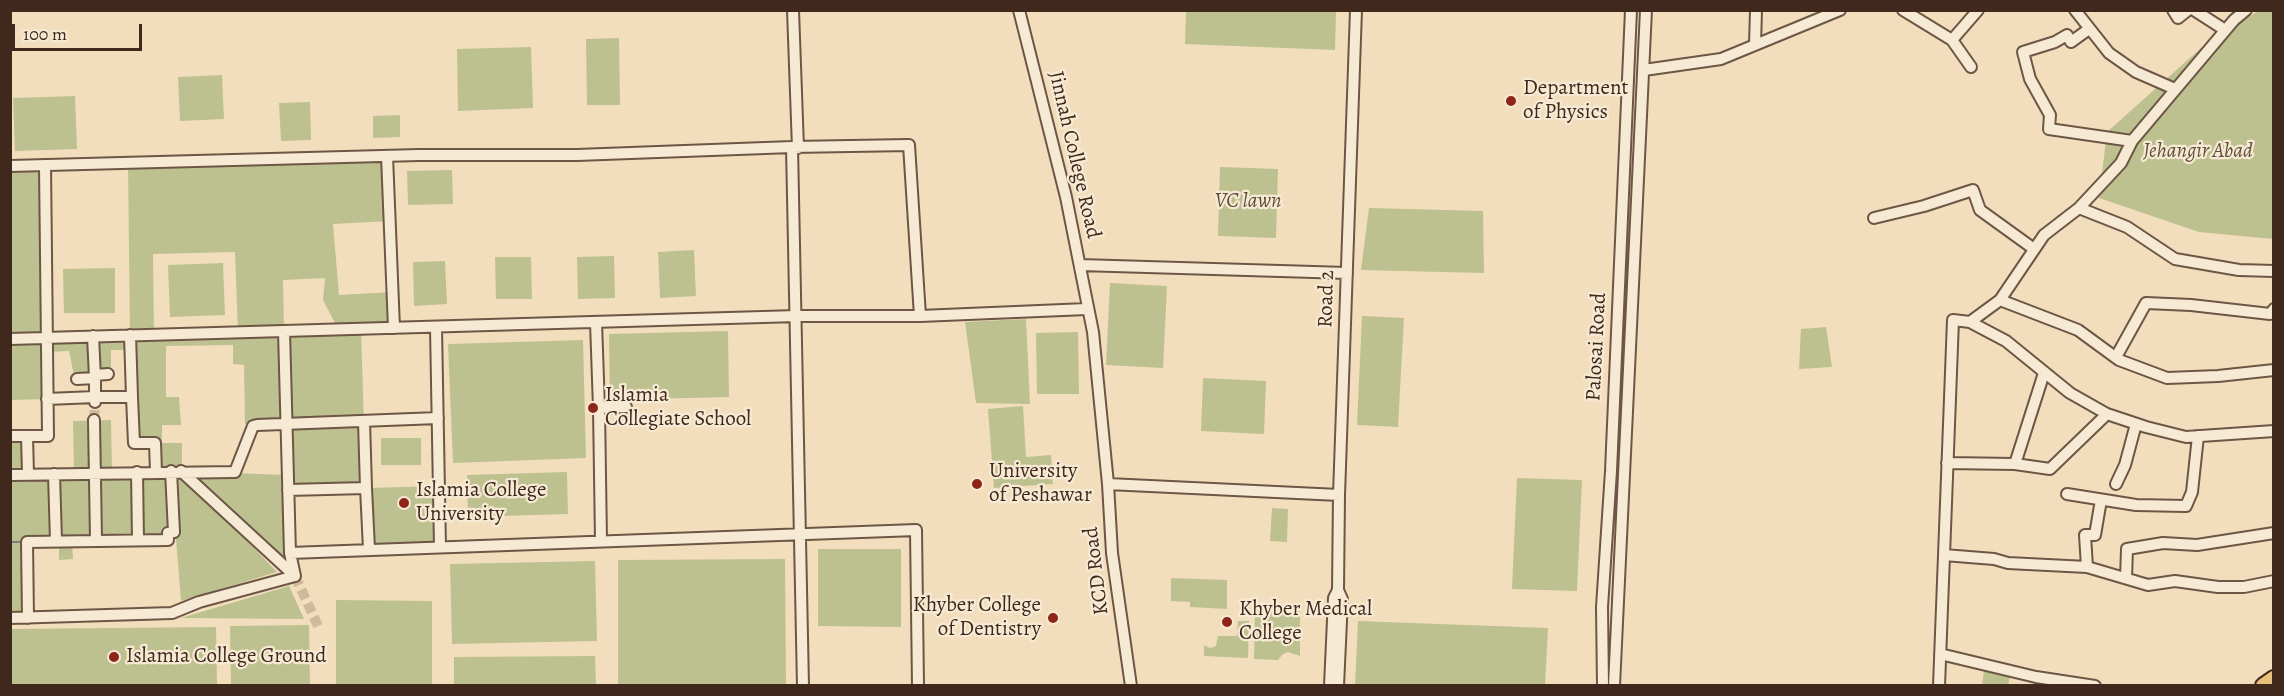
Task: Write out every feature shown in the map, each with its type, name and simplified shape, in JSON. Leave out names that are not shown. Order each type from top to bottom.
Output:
[{"type":"highway","points":[[2264,686],[2274,679]]},
{"type":"street","points":[[793,10],[803,686]]},
{"type":"street","name":"Jinnah College Road","points":[[1019,10],[1066,197],[1087,309]]},
{"type":"street","name":"Road 2","points":[[1338,686],[1342,599],[1338,590],[1339,495],[1356,10]]},
{"type":"street","points":[[1755,45],[1756,10]]},
{"type":"street","points":[[1644,70],[1721,59],[1840,10]]},
{"type":"street","points":[[1903,10],[1952,40],[1971,67]]},
{"type":"street","points":[[1952,40],[1978,10]]},
{"type":"street","points":[[2075,10],[2109,53],[2136,72],[2175,89]]},
{"type":"street","points":[[2173,10],[2178,18],[2188,10]]},
{"type":"street","points":[[2194,10],[2225,30]]},
{"type":"street","points":[[1970,322],[2000,300],[2044,235],[2079,208],[2121,163],[2132,141],[2225,30],[2245,11]]},
{"type":"street","points":[[1614,686],[1646,14],[1631,13]]},
{"type":"street","name":"Palosai Road","points":[[1603,686],[1602,607],[1612,448],[1631,13]]},
{"type":"street","points":[[2089,29],[2071,42],[2067,35],[2055,42],[2023,52],[2030,79],[2050,115],[2049,129],[2132,141]]},
{"type":"street","points":[[10,166],[909,146],[920,316]]},
{"type":"street","points":[[387,156],[394,328]]},
{"type":"street","points":[[10,436],[48,436],[45,165]]},
{"type":"street","points":[[1874,218],[1924,206],[1973,190],[1980,210],[2034,249]]},
{"type":"street","points":[[2079,208],[2127,226],[2175,260],[2239,270],[2274,271]]},
{"type":"street","points":[[1080,265],[1347,273]]},
{"type":"street","points":[[2000,300],[2078,330],[2116,357],[2167,378],[2218,376],[2274,370]]},
{"type":"street","points":[[2116,357],[2146,303],[2191,305],[2270,314],[2274,309]]},
{"type":"street","points":[[10,339],[797,316],[920,316],[1087,309]]},
{"type":"street","name":"KCD Road","points":[[1087,309],[1093,332],[1108,484],[1112,553],[1131,686]]},
{"type":"street","points":[[1939,686],[1953,320],[1970,322],[2006,341],[2070,393],[2107,414],[2186,437],[2274,430]]},
{"type":"street","points":[[596,322],[601,541]]},
{"type":"street","points":[[436,327],[440,547]]},
{"type":"street","points":[[284,331],[290,553],[295,576]]},
{"type":"street","points":[[130,335],[134,443],[155,443],[156,472]]},
{"type":"street","points":[[93,336],[95,400]]},
{"type":"street","points":[[2015,464],[2044,373]]},
{"type":"street","points":[[77,379],[95,378],[95,375],[108,374]]},
{"type":"street","points":[[48,399],[95,400],[132,397]]},
{"type":"street","points":[[598,408],[626,407]]},
{"type":"street","points":[[1947,463],[2015,464],[2050,469],[2107,414]]},
{"type":"street","points":[[10,475],[235,472],[253,426],[438,418]]},
{"type":"street","points":[[94,420],[96,540]]},
{"type":"street","points":[[364,421],[369,549]]},
{"type":"street","points":[[2116,484],[2126,465],[2136,423]]},
{"type":"street","points":[[27,436],[28,474]]},
{"type":"street","points":[[2067,494],[2136,505],[2186,506],[2192,492],[2198,436]]},
{"type":"street","points":[[28,618],[27,542],[168,540],[168,533],[174,532],[176,471]]},
{"type":"street","points":[[176,471],[295,576]]},
{"type":"street","points":[[137,472],[138,540]]},
{"type":"street","points":[[54,474],[56,541]]},
{"type":"street","points":[[1108,484],[1339,495]]},
{"type":"street","points":[[288,490],[366,488]]},
{"type":"street","points":[[2086,567],[2085,535],[2095,535],[2101,500]]},
{"type":"street","points":[[290,553],[916,530],[918,686]]},
{"type":"street","points":[[2126,578],[2127,549],[2163,543],[2197,545],[2274,533]]},
{"type":"street","points":[[1944,555],[2086,567],[2148,585],[2175,581],[2218,587],[2244,587],[2274,581]]},
{"type":"street","points":[[10,618],[172,613],[199,602],[295,576]]},
{"type":"street","name":"Road 2","points":[[1330,686],[1334,598],[1338,590]]},
{"type":"street","points":[[1940,654],[2068,684],[2095,686]]},
{"type":"green space","points":[[1186,11],[1336,11],[1335,50],[1185,44]]},
{"type":"green space","name":"Jehangir Abad","points":[[2258,11],[2273,11],[2273,239],[2199,232],[2099,198],[2107,132],[2201,48]]},
{"type":"green space","points":[[619,38],[620,105],[587,105],[586,39]]},
{"type":"green space","points":[[531,47],[533,108],[458,111],[457,49]]},
{"type":"green space","points":[[222,75],[224,119],[180,121],[178,77]]},
{"type":"green space","points":[[75,96],[77,149],[15,151],[13,98]]},
{"type":"green space","points":[[310,102],[311,140],[281,141],[279,103]]},
{"type":"green space","points":[[400,115],[400,137],[373,138],[373,116]]},
{"type":"green space","points":[[387,156],[389,221],[333,224],[339,295],[392,292],[394,328],[361,329],[366,488],[286,489],[288,570],[187,478],[277,572],[181,601],[174,513],[168,539],[27,542],[28,617],[11,618],[11,436],[27,436],[27,474],[74,472],[73,421],[111,420],[112,472],[156,472],[156,443],[134,443],[131,350],[111,350],[111,374],[74,376],[69,351],[47,352],[47,399],[11,400],[10,166],[45,165],[47,337],[130,335],[128,163]],"holes":[[[235,252],[238,332],[154,334],[153,254]],[[325,278],[323,300],[338,329],[284,331],[283,280]],[[233,345],[233,364],[244,365],[245,424],[284,423],[286,475],[182,471],[182,443],[162,443],[162,425],[181,425],[179,397],[166,397],[166,346]]]},
{"type":"green space","name":"VC lawn","points":[[1220,167],[1278,169],[1276,238],[1218,236]]},
{"type":"green space","points":[[452,170],[453,204],[408,205],[407,171]]},
{"type":"green space","points":[[1369,208],[1483,211],[1484,273],[1361,270]]},
{"type":"green space","points":[[694,250],[696,296],[660,298],[658,252]]},
{"type":"green space","points":[[614,256],[615,298],[578,299],[577,257]]},
{"type":"green space","points":[[495,257],[531,257],[532,299],[496,299]]},
{"type":"green space","points":[[445,261],[447,304],[414,306],[413,262]]},
{"type":"green space","points":[[223,263],[225,315],[170,317],[168,265]]},
{"type":"green space","points":[[115,268],[115,313],[64,313],[63,269]]},
{"type":"green space","points":[[1110,283],[1167,286],[1163,368],[1106,365]]},
{"type":"green space","points":[[1362,316],[1404,318],[1398,427],[1357,425]]},
{"type":"green space","points":[[1026,319],[1030,404],[976,403],[965,322]]},
{"type":"green space","points":[[1826,327],[1832,367],[1799,369],[1801,329]]},
{"type":"green space","points":[[728,331],[729,397],[610,400],[609,334]]},
{"type":"green space","points":[[1078,332],[1079,394],[1037,394],[1036,333]]},
{"type":"green space","points":[[583,340],[586,458],[453,463],[448,344]]},
{"type":"green space","points":[[1203,378],[1266,381],[1264,434],[1201,431]]},
{"type":"green space","points":[[1023,406],[1026,457],[1051,455],[1053,484],[994,488],[988,409]]},
{"type":"green space","points":[[381,438],[421,438],[421,465],[381,465]]},
{"type":"green space","points":[[567,472],[568,514],[468,517],[467,475]]},
{"type":"green space","points":[[1517,478],[1582,480],[1577,591],[1512,589]]},
{"type":"green space","points":[[439,486],[440,547],[369,549],[366,488]]},
{"type":"green space","points":[[1272,508],[1288,509],[1287,542],[1270,541]]},
{"type":"green space","points":[[72,544],[73,559],[59,560],[59,545]]},
{"type":"green space","points":[[818,549],[901,549],[901,627],[818,626]]},
{"type":"green space","points":[[785,559],[786,685],[618,685],[618,560]]},
{"type":"green space","points":[[595,561],[597,641],[452,644],[450,564]]},
{"type":"green space","points":[[1171,578],[1227,580],[1227,609],[1190,607],[1190,602],[1171,601]]},
{"type":"green space","points":[[289,586],[304,619],[181,618]]},
{"type":"green space","points":[[336,600],[432,601],[432,685],[336,685]]},
{"type":"green space","points":[[1255,610],[1300,611],[1300,656],[1288,652],[1278,660],[1254,659]]},
{"type":"green space","points":[[1238,621],[1249,621],[1248,658],[1204,656],[1204,645],[1210,648],[1216,646],[1218,636],[1237,636]]},
{"type":"green space","points":[[1358,621],[1548,628],[1545,685],[1355,685]]},
{"type":"green space","points":[[309,625],[310,685],[231,685],[230,626]]},
{"type":"green space","name":"Islamia College Ground","points":[[216,627],[217,685],[11,685],[11,629]]},
{"type":"green space","points":[[595,656],[596,685],[454,685],[454,657]]},
{"type":"green space","points":[[1984,669],[2010,676],[2008,685],[1982,686]]},
{"type":"waterway","points":[[10,542],[24,542]]},
{"type":"tunnel","points":[[94,420],[95,402]]},
{"type":"tunnel","points":[[295,576],[318,626]]},
{"type":"place","name":"Department of Physics","points":[[1511,101]]},
{"type":"place","name":"Islamia Collegiate School","points":[[593,408]]},
{"type":"place","name":"University of Peshawar","points":[[977,484]]},
{"type":"place","name":"Islamia College University","points":[[404,503]]},
{"type":"place","name":"Khyber College of Dentistry","points":[[1053,618]]},
{"type":"place","name":"Khyber Medical College","points":[[1227,622]]},
{"type":"place","name":"Islamia College Ground","points":[[114,657]]}]
